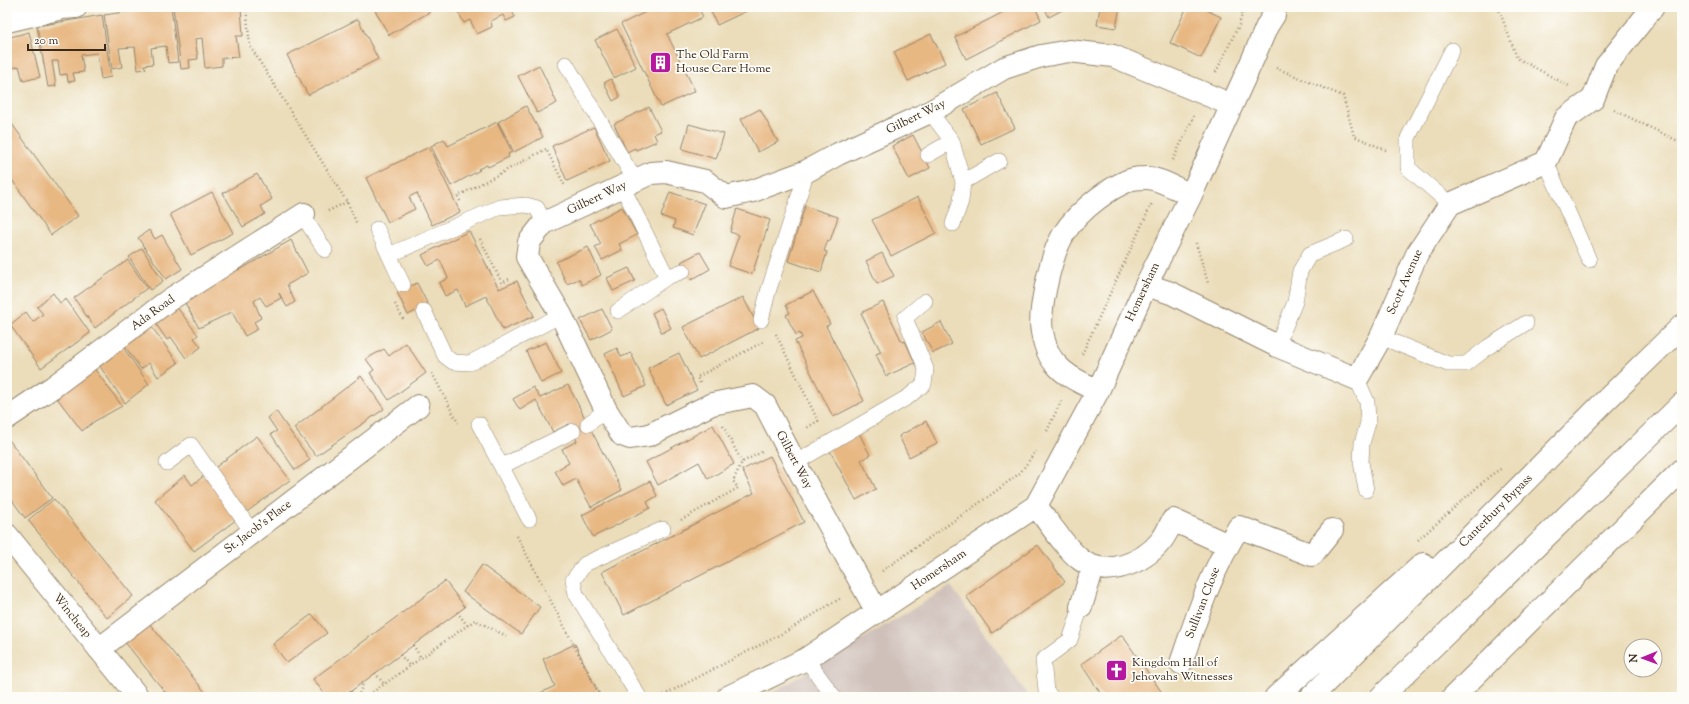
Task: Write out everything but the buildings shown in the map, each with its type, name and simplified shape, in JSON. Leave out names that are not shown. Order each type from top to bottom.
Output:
[{"type":"main road","points":[[7,21],[62,8],[76,7]]},
{"type":"main road","name":"Homersham","points":[[728,697],[806,659],[1036,506],[1098,391],[1232,105],[1267,26],[1274,15],[1275,7]]},
{"type":"main road","points":[[1450,204],[1546,162],[1566,118],[1593,99],[1606,66],[1653,7]]},
{"type":"main road","name":"Gilbert Way","points":[[877,612],[795,463],[765,405],[753,396],[712,404],[650,435],[630,438],[622,435],[606,410],[561,315],[527,256],[529,242],[544,223],[651,173],[666,172],[705,181],[726,197],[753,192],[806,171],[838,154],[930,112],[1004,68],[1041,56],[1070,51],[1113,56],[1232,105]]},
{"type":"main road","points":[[1098,391],[1071,378],[1054,363],[1042,332],[1042,313],[1048,277],[1059,243],[1075,220],[1091,205],[1126,181],[1147,177],[1190,195]]},
{"type":"main road","name":"Scott Avenue","points":[[1357,379],[1381,337],[1416,254],[1450,204]]},
{"type":"main road","name":"Ada Road","points":[[7,418],[53,387],[169,300],[304,214]]},
{"type":"main road","points":[[1146,286],[1171,293],[1277,346],[1357,379]]},
{"type":"main road","name":"Canterbury Bypass","points":[[1311,697],[1604,402],[1682,326]]},
{"type":"main road","points":[[1276,697],[1604,402]]},
{"type":"main road","points":[[1381,697],[1682,404]]},
{"type":"main road","name":"St. Jacob's Place","points":[[99,649],[418,406]]},
{"type":"main road","points":[[1453,697],[1682,470]]},
{"type":"main road","points":[[1036,506],[1081,560],[1093,567],[1109,568],[1135,562],[1150,552],[1161,541],[1173,520],[1228,545]]},
{"type":"main road","name":"Sullivan Close","points":[[1181,663],[1204,596],[1228,545],[1239,527],[1312,555],[1332,530]]},
{"type":"main road","name":"Wincheap","points":[[7,535],[138,697]]},
{"type":"main road","points":[[1081,607],[1093,567]]},
{"type":"lane","points":[[1450,204],[1408,168],[1408,138],[1452,50]]},
{"type":"lane","points":[[566,64],[628,183],[667,277]]},
{"type":"lane","points":[[930,112],[952,141],[963,182],[961,201],[953,224]]},
{"type":"lane","points":[[928,155],[952,141]]},
{"type":"lane","points":[[963,182],[999,161]]},
{"type":"lane","points":[[1546,162],[1590,260]]},
{"type":"lane","points":[[761,320],[768,292],[806,171]]},
{"type":"lane","points":[[389,255],[500,207],[526,205],[537,208],[544,223]]},
{"type":"lane","points":[[304,214],[307,222],[325,250]]},
{"type":"lane","points":[[377,229],[403,285]]},
{"type":"lane","points":[[1277,346],[1295,302],[1300,271],[1310,254],[1346,239]]},
{"type":"lane","points":[[618,311],[667,277],[683,271]]},
{"type":"lane","points":[[795,463],[908,397],[924,384],[926,369],[905,318],[925,301]]},
{"type":"lane","points":[[424,311],[445,356],[452,362],[470,364],[561,315]]},
{"type":"lane","points":[[1381,337],[1448,364],[1466,364],[1488,347],[1526,323]]},
{"type":"lane","points":[[1357,379],[1367,402],[1368,423],[1362,442],[1361,462],[1366,490]]},
{"type":"lane","points":[[588,424],[606,410]]},
{"type":"lane","points":[[479,424],[528,519]]},
{"type":"lane","points":[[502,466],[573,431]]},
{"type":"lane","points":[[167,463],[191,445],[252,532]]},
{"type":"lane","points":[[639,697],[576,594],[573,580],[585,564],[663,529]]},
{"type":"lane","points":[[1051,697],[1046,691],[1044,660],[1070,640],[1081,607]]},
{"type":"lane","points":[[806,659],[834,697]]},
{"type":"path","points":[[246,7],[250,46]]},
{"type":"path","points":[[1046,432],[1162,182],[1239,25],[1244,7]]},
{"type":"path","points":[[1498,7],[1517,58],[1593,99],[1682,143]]},
{"type":"path","points":[[1252,61],[1274,67],[1343,96],[1354,136],[1388,151],[1408,168]]},
{"type":"path","points":[[1196,243],[1212,296],[1208,312]]},
{"type":"path","points":[[712,404],[742,462]]},
{"type":"path","points":[[663,529],[738,488],[734,481],[742,462],[784,441]]},
{"type":"path","points":[[660,697],[785,632],[863,585],[1020,473],[1040,446]]},
{"type":"path","points":[[457,612],[467,625]]},
{"type":"path","points":[[366,697],[475,620],[506,636]]},
{"type":"path","points":[[413,645],[422,658]]},
{"type":"path","points":[[400,654],[410,666]]},
{"type":"path","points":[[375,673],[384,684]]},
{"type":"path","points":[[358,697],[364,681]]},
{"type":"path","points":[[350,691],[354,697]]},
{"type":"shaded area","points":[[951,586],[1029,697],[765,697]]},
{"type":"place","name":"The Old Farm House Care Home","points":[[660,62]]},
{"type":"place","name":"Kingdom Hall of Jehovahs Witnesses","points":[[1116,670]]}]
